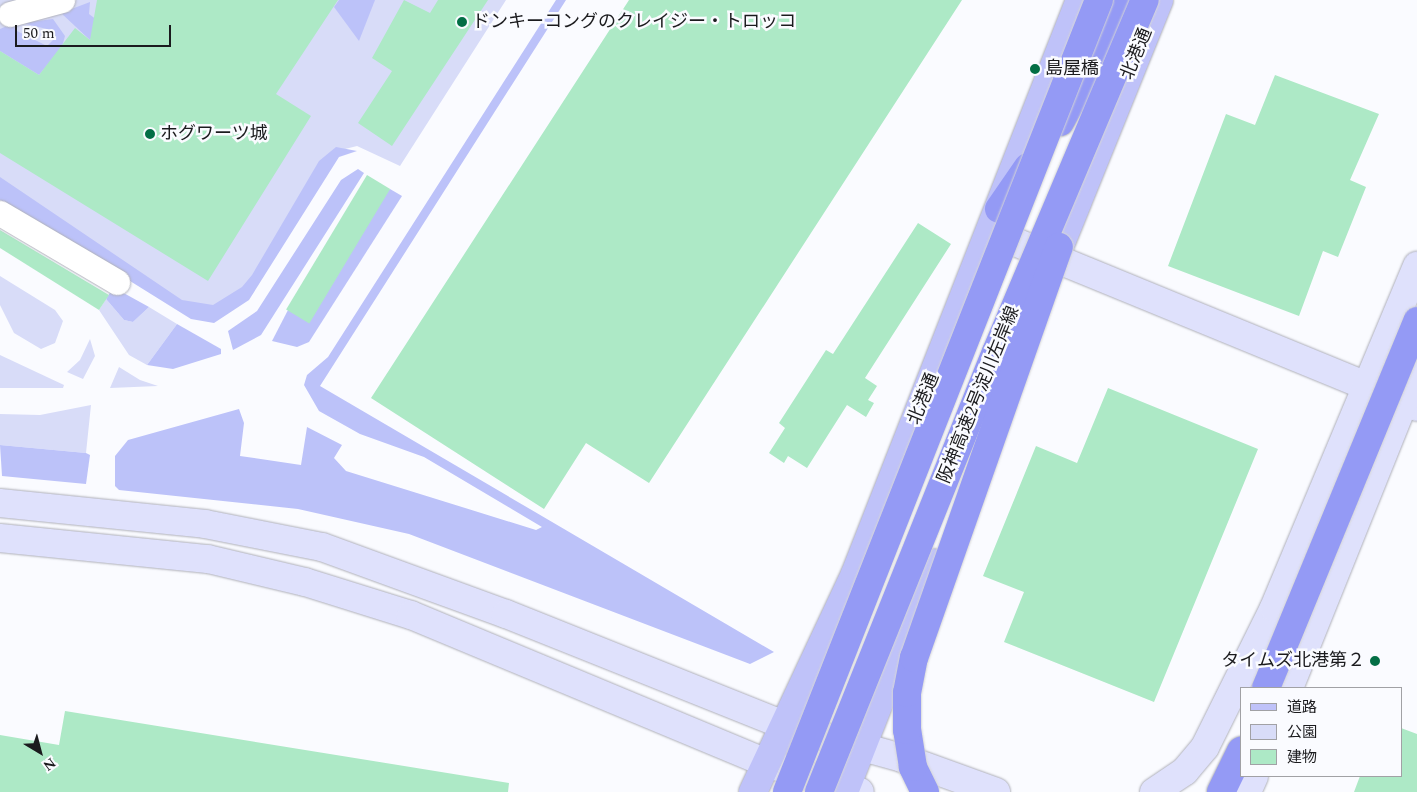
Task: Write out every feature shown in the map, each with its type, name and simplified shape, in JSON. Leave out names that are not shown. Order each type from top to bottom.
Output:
[{"type":"highway","name":"阪神高速2号淀川左岸線","points":[[787,792],[1099,0]]},
{"type":"highway","points":[[995,221],[1060,121],[1093,64],[1121,0]]},
{"type":"highway","points":[[925,792],[913,767],[907,730],[907,693],[914,658],[1146,0]]},
{"type":"highway","name":"阪神高速2号淀川左岸線","points":[[819,792],[996,352],[1146,0]]},
{"type":"highway","points":[[1266,687],[1417,321]]},
{"type":"highway","points":[[1220,792],[1240,753]]},
{"type":"main road","name":"北港通","points":[[753,792],[855,574],[995,221],[1080,0]]},
{"type":"main road","name":"北港通","points":[[850,790],[861,750],[1054,258],[1159,0]]},
{"type":"street","points":[[10,14],[62,0]]},
{"type":"street","points":[[0,213],[117,282]]},
{"type":"street","points":[[995,221],[1054,258],[1410,404]]},
{"type":"street","points":[[1154,792],[1185,771],[1205,747],[1274,608],[1417,266]]},
{"type":"street","points":[[1289,687],[1410,404],[1417,370]]},
{"type":"street","points":[[0,503],[205,524],[322,547],[506,614],[783,725],[861,750],[902,758],[996,792]]},
{"type":"street","points":[[0,538],[208,559],[305,582],[410,615],[766,764],[850,790]]},
{"type":"street","points":[[1247,792],[1254,777]]},
{"type":"green space","points":[[0,0],[506,0],[400,166],[357,146],[337,151],[255,278],[204,317],[0,195]]},
{"type":"green space","points":[[0,276],[55,310],[63,321],[55,343],[41,349],[14,333],[0,305]]},
{"type":"green space","points":[[106,299],[124,320],[133,322],[149,307],[177,324],[147,365],[129,355],[99,310]]},
{"type":"green space","points":[[90,339],[95,356],[83,379],[67,372],[80,360]]},
{"type":"green space","points":[[0,355],[64,385],[63,388],[0,388]]},
{"type":"green space","points":[[119,367],[140,380],[158,386],[110,388]]},
{"type":"green space","points":[[91,405],[86,453],[0,445],[0,414],[40,415]]},
{"type":"shaded area","points":[[339,0],[375,0],[359,41],[334,7]]},
{"type":"shaded area","points":[[556,0],[566,0],[320,386],[774,652],[750,664],[409,534],[298,509],[119,490],[115,486],[115,456],[128,440],[239,409],[244,423],[240,456],[301,465],[307,427],[342,445],[334,458],[346,471],[536,530],[542,527],[424,457],[360,434],[319,411],[304,385],[307,375],[328,357]]},
{"type":"shaded area","points":[[90,2],[89,14],[101,23],[90,40],[61,13]]},
{"type":"shaded area","points":[[53,19],[65,36],[62,47],[39,75],[0,51],[0,29],[14,23],[15,30],[47,46],[54,39],[51,30],[22,23]]},
{"type":"shaded area","points":[[336,147],[357,151],[339,157],[249,300],[214,323],[191,319],[0,200],[0,177],[182,300],[213,305],[242,287],[252,275],[319,161]]},
{"type":"shaded area","points":[[358,169],[364,173],[261,335],[233,350],[228,331],[257,311],[341,180]]},
{"type":"shaded area","points":[[390,189],[402,196],[309,342],[297,347],[272,341],[288,310]]},
{"type":"shaded area","points":[[113,288],[149,307],[133,322],[124,320],[106,299]]},
{"type":"shaded area","points":[[177,324],[221,349],[221,354],[173,369],[147,365]]},
{"type":"shaded area","points":[[0,445],[86,453],[90,455],[86,484],[2,476]]},
{"type":"building","name":"ホグワーツ城","points":[[97,0],[338,0],[276,94],[311,116],[208,281],[0,153],[0,51],[39,75],[75,28],[90,40]]},
{"type":"building","points":[[404,0],[430,13],[438,0],[488,0],[392,146],[358,123],[392,71],[372,58]]},
{"type":"building","points":[[629,0],[962,0],[649,483],[586,443],[544,509],[371,398]]},
{"type":"building","points":[[1275,75],[1379,114],[1350,180],[1366,187],[1338,257],[1323,251],[1299,316],[1168,266],[1226,114],[1255,125]]},
{"type":"building","points":[[367,175],[390,189],[309,323],[286,310]]},
{"type":"building","points":[[918,223],[951,244],[865,378],[877,386],[868,400],[874,403],[866,417],[847,405],[807,468],[788,456],[784,463],[769,453],[785,428],[779,423],[826,350],[833,354]]},
{"type":"building","points":[[0,230],[109,295],[99,310],[0,248]]},
{"type":"building","points":[[1108,388],[1258,449],[1154,702],[1004,642],[1024,592],[983,576],[1036,446],[1077,463]]},
{"type":"building","points":[[65,711],[509,783],[508,792],[0,792],[0,735],[59,745]]},
{"type":"building","points":[[1402,728],[1417,734],[1417,792],[1354,792],[1360,777],[1402,777]]},
{"type":"place","name":"ドンキーコングのクレイジー・トロッコ","points":[[462,22]]},
{"type":"place","name":"島屋橋","points":[[1035,69]]},
{"type":"place","name":"ホグワーツ城","points":[[150,134]]},
{"type":"place","name":"タイムズ北港第２","points":[[1375,661]]}]
